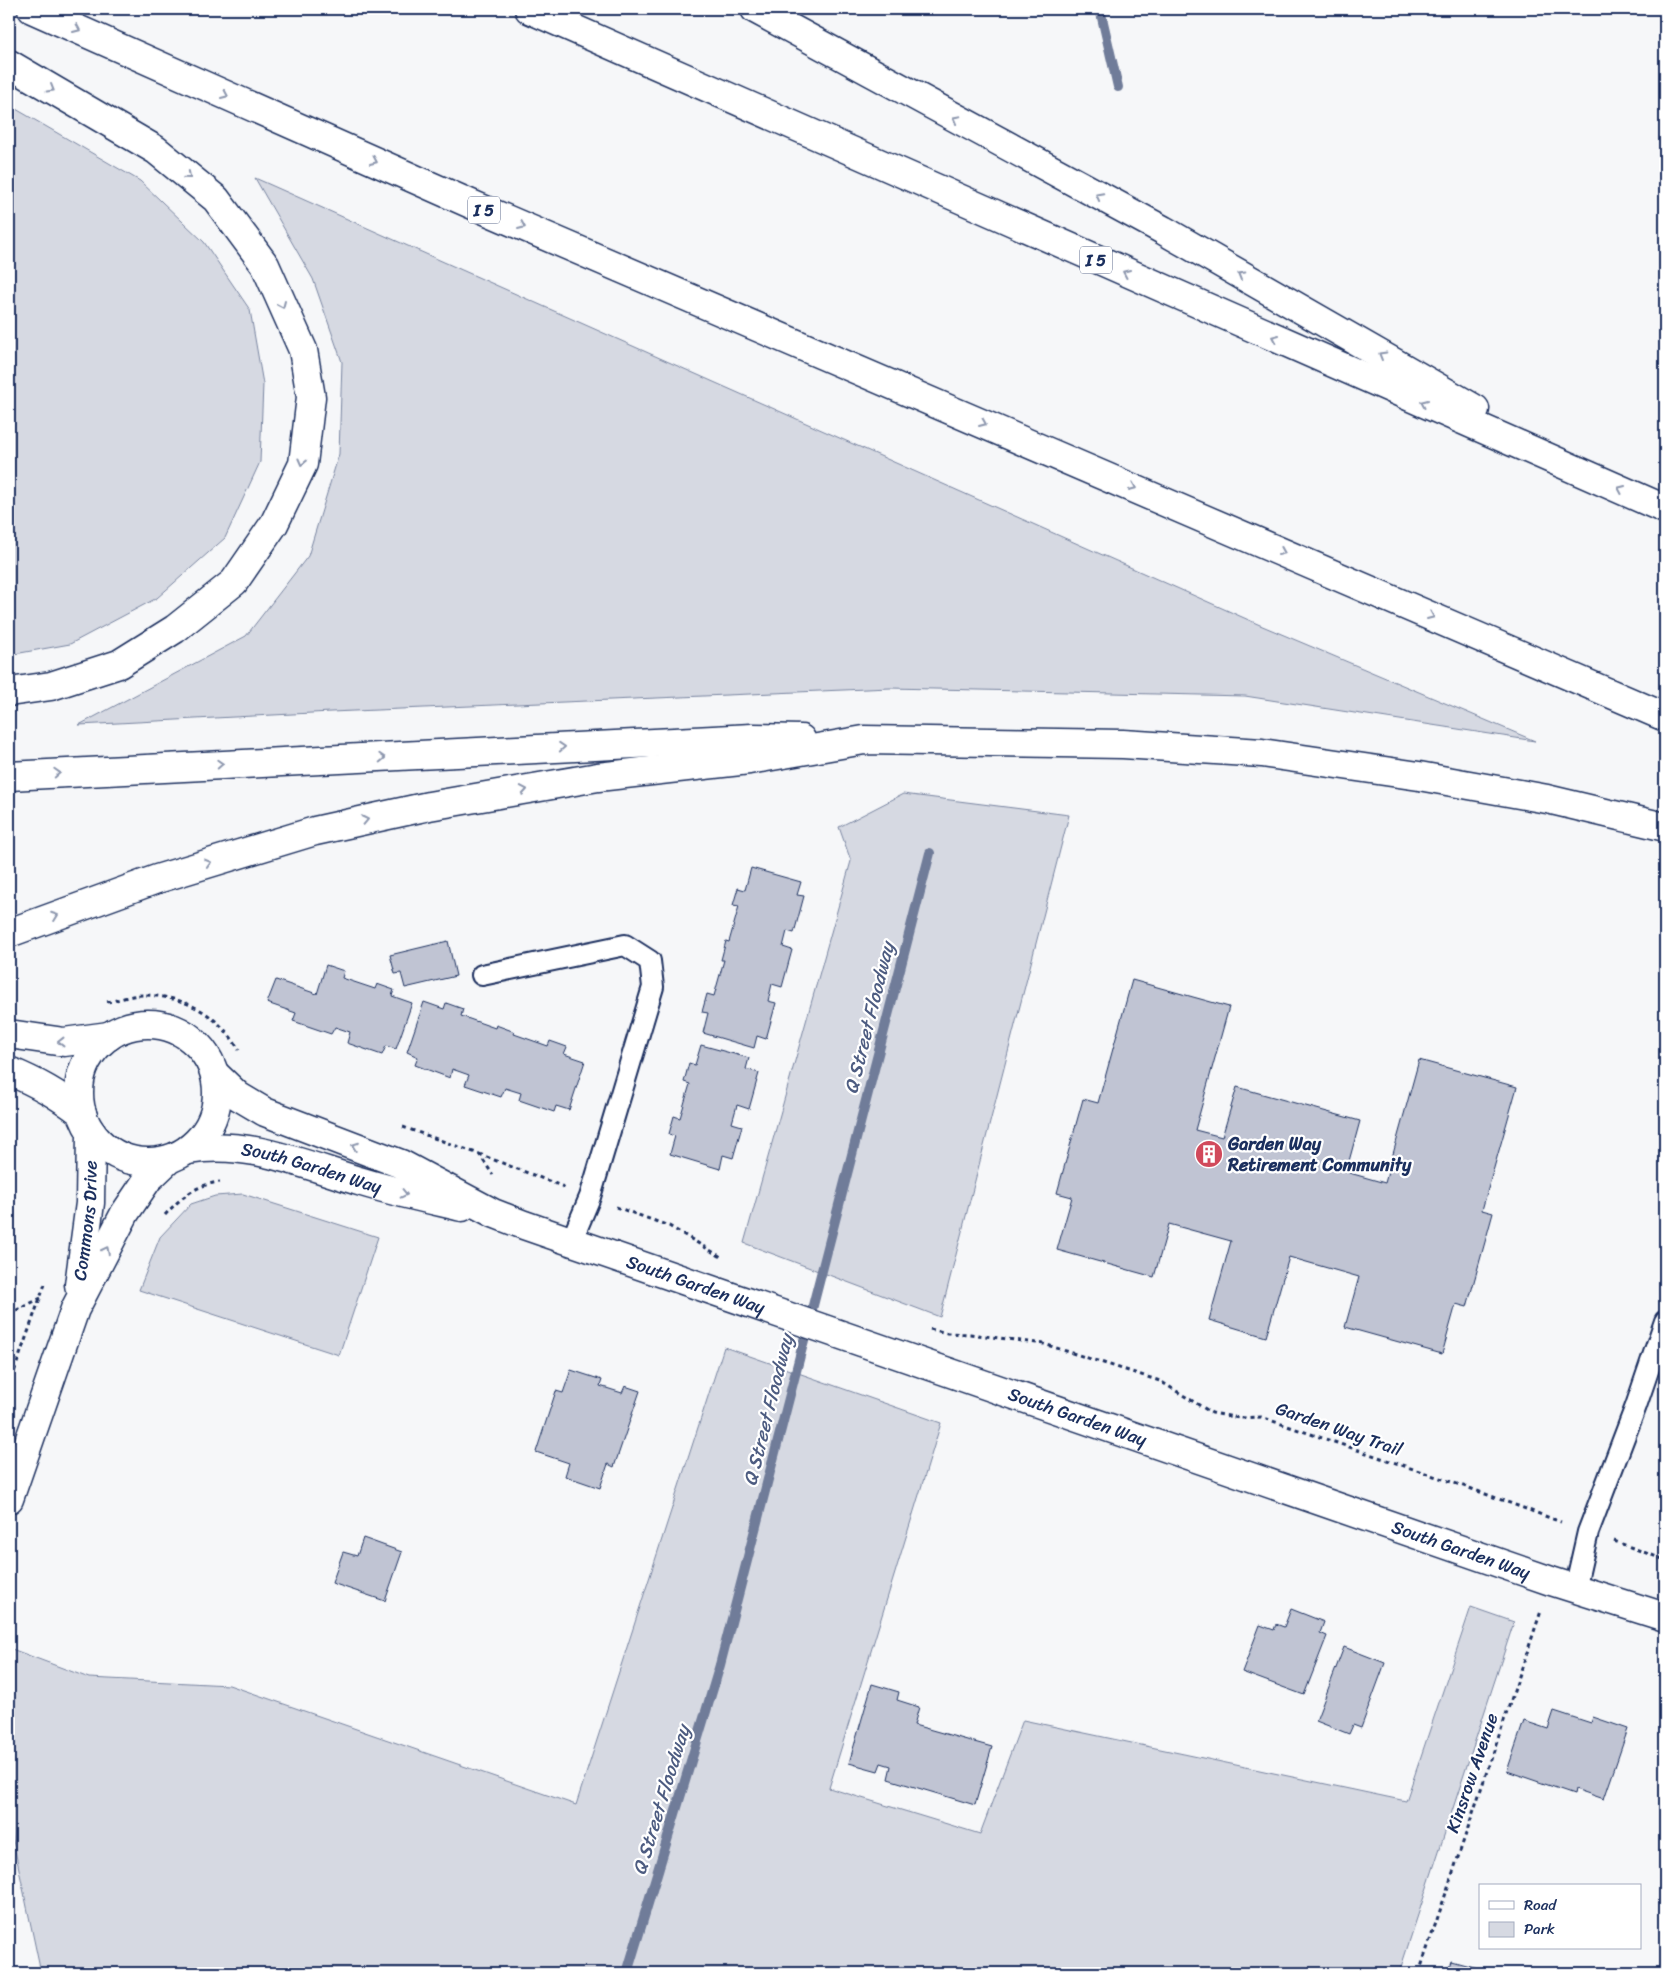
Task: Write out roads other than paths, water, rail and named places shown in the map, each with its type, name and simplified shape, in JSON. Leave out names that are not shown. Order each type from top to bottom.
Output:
[{"type":"main road","name":"I 5","points":[[32,9],[471,204],[1665,717]]},
{"type":"main road","name":"I 5","points":[[529,9],[1041,236],[1665,509]]},
{"type":"main road","points":[[755,9],[1163,230],[1591,476]]},
{"type":"main road","points":[[9,64],[156,150],[216,199],[265,265],[302,350],[311,397],[302,464],[274,524],[234,582],[175,629],[119,664],[51,686],[9,692]]},
{"type":"main road","points":[[9,776],[752,738],[1123,744],[1262,753],[1419,776],[1520,794],[1665,827]]},
{"type":"main road","points":[[9,933],[157,879],[315,831],[429,806],[598,777],[749,760],[864,740]]},
{"type":"main road","name":"South Garden Way","points":[[87,1123],[79,1092],[83,1070],[94,1051],[109,1036],[129,1027],[150,1024],[171,1028],[190,1038],[205,1054],[215,1074],[238,1096],[265,1112],[401,1164],[492,1213]]},
{"type":"main road","points":[[9,1034],[64,1042],[109,1036]]},
{"type":"main road","name":"South Garden Way","points":[[9,1071],[50,1089],[87,1123],[106,1148],[125,1158],[146,1163],[220,1146],[252,1149],[391,1191],[492,1213],[746,1303],[1563,1585],[1665,1617]]},
{"type":"main road","name":"South Garden Way","points":[[178,1155],[203,1135],[214,1116],[217,1095],[215,1074]]},
{"type":"main road","name":"Commons Drive","points":[[75,1309],[90,1202],[87,1123]]},
{"type":"main road","name":"Commons Drive","points":[[9,1499],[75,1309],[125,1213],[148,1179],[178,1155]]},
{"type":"lane","points":[[482,975],[626,944],[650,960],[653,987],[590,1197],[571,1242]]},
{"type":"lane","points":[[1563,1585],[1588,1532],[1636,1406],[1665,1321]]},
{"type":"waterway","name":"Q Street Floodway","points":[[1100,9],[1118,87]]},
{"type":"waterway","name":"Q Street Floodway","points":[[627,1973],[720,1665],[930,853]]},
{"type":"place","name":"Garden Way Retirement Community","points":[[1209,1154]]}]
